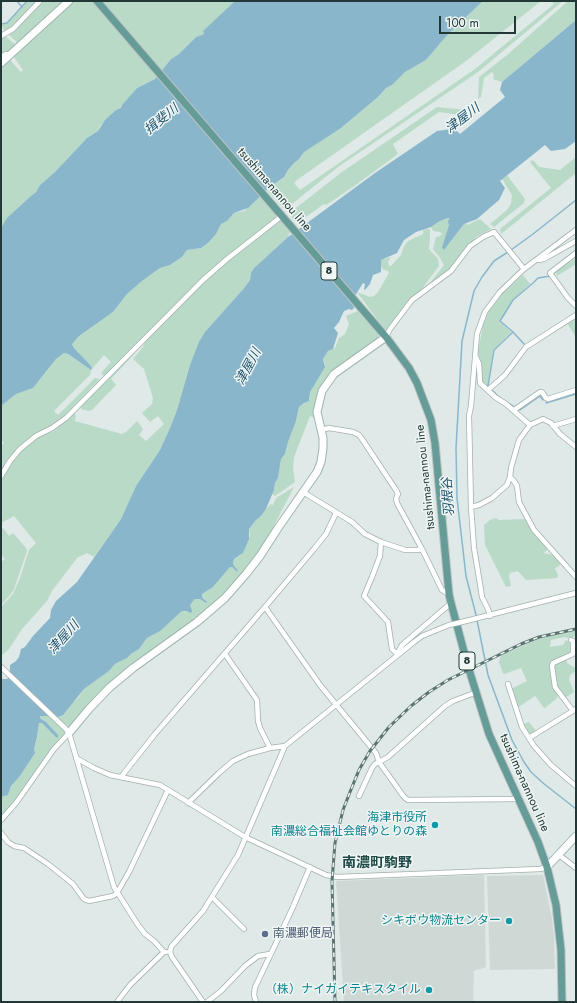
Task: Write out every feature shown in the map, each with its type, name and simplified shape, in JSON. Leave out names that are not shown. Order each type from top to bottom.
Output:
[{"type":"main road","name":"tsushima-nannou line","points":[[97,1],[386,337],[412,373],[426,404],[431,420],[435,443],[451,603],[489,734],[538,842],[547,867],[556,905],[561,950],[562,1002]]},
{"type":"street","points":[[1,36],[13,29],[40,1]]},
{"type":"street","points":[[1,63],[68,1]]},
{"type":"street","points":[[1,57],[6,54],[11,55]]},
{"type":"street","points":[[1,476],[10,460],[20,449],[36,436],[52,428],[66,418],[203,280],[227,259],[282,216]]},
{"type":"street","points":[[536,261],[576,230]]},
{"type":"street","points":[[1,820],[16,803],[67,731],[109,688],[133,668],[197,622],[225,598],[260,556],[317,472],[321,462],[324,448],[317,412],[322,391],[327,382],[343,367],[386,337],[390,329],[412,300],[451,271],[470,246],[483,237],[494,232],[522,267]]},
{"type":"street","points":[[488,616],[488,608],[482,597],[474,548],[471,507],[469,416],[477,334],[485,312],[522,267],[544,259],[576,242]]},
{"type":"street","points":[[576,253],[550,273],[568,298],[576,306]]},
{"type":"street","points":[[488,390],[505,375],[526,347],[576,315]]},
{"type":"street","points":[[475,355],[479,364],[480,383],[530,425]]},
{"type":"street","points":[[514,410],[540,392],[542,392],[548,399],[576,390]]},
{"type":"street","points":[[471,507],[479,505],[492,498],[507,485],[519,440],[530,425],[543,419],[554,426],[560,434],[576,447]]},
{"type":"street","points":[[554,426],[576,419]]},
{"type":"street","points":[[321,430],[329,428],[353,432],[359,435],[396,490],[398,494],[396,499],[397,503],[442,590],[449,594]]},
{"type":"street","points":[[510,477],[517,486],[519,502],[534,530],[576,577]]},
{"type":"street","points":[[304,492],[352,522],[365,534],[381,542],[405,550],[422,549]]},
{"type":"street","points":[[121,777],[154,734],[265,607],[326,534],[336,513]]},
{"type":"street","points":[[381,542],[380,556],[364,596],[388,622],[392,649],[397,654]]},
{"type":"street","points":[[203,1002],[172,957],[170,952],[171,947],[203,910],[235,861],[285,746],[337,705],[397,654],[422,636],[449,625],[576,593]]},
{"type":"street","points":[[397,654],[402,645],[451,603]]},
{"type":"street","points":[[265,607],[300,657],[371,746],[376,753],[379,762],[408,800],[518,799]]},
{"type":"street","points":[[529,738],[574,710],[555,687],[552,666],[553,663],[573,654],[574,641],[571,640]]},
{"type":"street","points":[[224,654],[257,700],[258,721],[270,748]]},
{"type":"street","points":[[1,667],[67,731],[117,894],[138,925],[164,952]]},
{"type":"street","points":[[508,684],[522,727],[534,746],[551,765],[576,786]]},
{"type":"street","points":[[359,796],[375,764],[388,757],[445,706],[453,701],[477,692]]},
{"type":"street","points":[[188,803],[233,761],[248,754],[270,748],[285,746]]},
{"type":"street","points":[[76,758],[110,775],[160,785],[245,837],[326,875],[336,877],[540,869],[547,867],[575,838]]},
{"type":"street","points":[[1,834],[14,846],[24,848],[48,864],[73,884],[84,899],[89,901],[113,896],[117,894],[168,790]]},
{"type":"street","points":[[559,855],[576,868]]},
{"type":"street","points":[[256,1002],[254,995],[255,987],[293,907],[310,867]]},
{"type":"street","points":[[212,897],[244,929]]},
{"type":"street","points":[[117,1002],[130,985],[164,952],[170,952]]},
{"type":"street","points":[[207,1002],[221,991],[245,966],[258,956],[270,954]]},
{"type":"shaded area","points":[[576,627],[576,630],[539,639],[501,655],[499,652],[539,636]]},
{"type":"shaded area","points":[[484,875],[486,967],[474,971],[473,1002],[344,1002],[336,881]]},
{"type":"shaded area","points":[[543,875],[552,919],[555,969],[490,970],[487,876]]},
{"type":"green space","points":[[28,1],[38,1],[12,28],[5,31],[1,25],[7,23]]},
{"type":"green space","points":[[43,1],[63,1],[19,44],[8,34],[14,30]]},
{"type":"green space","points":[[74,1],[94,1],[97,4],[102,1],[235,1],[204,31],[204,34],[196,37],[179,54],[171,59],[155,79],[137,88],[121,108],[116,110],[100,126],[98,131],[87,138],[55,172],[40,185],[36,192],[8,218],[1,228],[1,68],[10,60],[21,72],[23,70],[14,57]]},
{"type":"green space","points":[[483,1],[541,1],[466,61],[297,180],[294,183],[300,190],[475,69],[554,4],[551,1],[563,1],[478,72],[338,167],[287,208],[283,208],[267,190],[284,177],[293,163],[299,159],[304,151],[341,128],[378,97],[386,88],[392,85],[405,72],[426,60],[449,33]]},
{"type":"green space","points":[[568,1],[576,1],[576,20],[502,82],[493,79],[494,75],[492,72],[484,78],[481,97],[478,99],[479,77],[507,55]]},
{"type":"green space","points":[[5,36],[17,46],[11,51],[6,51],[1,54],[1,39]]},
{"type":"green space","points":[[437,107],[466,110],[461,115],[439,112],[393,144],[398,154],[353,187],[326,205],[324,204],[303,219],[294,220],[292,218],[292,211],[342,172]]},
{"type":"green space","points":[[576,157],[576,173],[501,234],[500,229],[551,188],[530,162],[533,160],[539,167],[560,170]]},
{"type":"green space","points":[[507,175],[525,199],[524,203],[494,227],[490,224],[507,210],[511,204],[512,195],[502,179]]},
{"type":"green space","points":[[262,195],[277,213],[275,219],[164,316],[104,376],[101,373],[111,362],[104,355],[92,369],[74,348],[72,344],[73,341],[113,312],[127,294],[142,281],[160,268],[170,265],[182,257],[187,250],[201,248],[208,243],[216,234],[221,224],[227,221],[234,213],[244,211]]},
{"type":"green space","points":[[448,218],[450,219],[444,250],[466,223],[467,225],[480,219],[491,229],[476,237],[449,270],[430,284],[444,265],[433,249],[436,237],[442,234],[440,232],[433,231],[431,227]]},
{"type":"green space","points":[[279,221],[283,221],[291,229],[288,237],[254,268],[251,273],[250,280],[245,287],[205,332],[190,365],[177,410],[170,428],[160,450],[136,486],[121,519],[94,557],[87,553],[77,558],[52,591],[47,601],[22,629],[9,649],[1,656],[1,607],[13,594],[29,550],[36,543],[14,516],[1,523],[1,479],[11,462],[37,437],[54,431],[74,413],[76,415],[75,421],[122,434],[137,421],[143,429],[139,435],[146,441],[164,424],[158,416],[150,422],[142,413],[152,404],[153,398],[144,369],[133,359],[143,347],[146,340],[205,281],[242,248]]},
{"type":"green space","points":[[423,230],[430,230],[429,249],[438,259],[439,266],[418,294],[409,299],[387,330],[382,326],[357,292],[370,297],[374,296],[389,273],[388,271],[382,269],[380,263],[381,260],[391,257],[388,262],[389,266],[391,266],[401,255],[404,246],[408,241],[423,234]]},
{"type":"green space","points":[[576,258],[576,264],[557,276],[556,272]]},
{"type":"green space","points":[[523,275],[530,284],[513,300],[499,321],[511,332],[493,350],[488,386],[486,387],[481,381],[478,352],[483,325],[488,313],[502,294]]},
{"type":"green space","points":[[358,311],[378,334],[378,339],[333,371],[326,379],[315,402],[314,418],[310,416],[294,457],[293,468],[295,482],[275,496],[272,494],[278,478],[281,459],[285,454],[299,407],[310,399],[310,392],[317,378],[322,372],[325,364],[323,359],[328,351],[335,348],[339,338],[345,334],[349,324],[346,316]]},
{"type":"green space","points":[[576,317],[576,337],[567,323]]},
{"type":"green space","points":[[134,352],[135,353],[111,379],[116,385],[92,410],[89,411],[81,409],[81,406]]},
{"type":"green space","points":[[64,353],[68,354],[91,370],[90,375],[54,411],[58,415],[95,378],[100,379],[63,417],[51,426],[35,434],[20,447],[9,458],[1,471],[1,446],[4,443],[1,440],[1,406],[16,394],[33,388],[56,359]]},
{"type":"green space","points":[[294,487],[259,554],[245,572],[196,620],[133,666],[68,729],[66,728],[68,725],[64,725],[55,716],[78,698],[84,689],[109,671],[115,664],[127,658],[139,649],[147,638],[159,631],[182,611],[189,612],[190,605],[195,599],[200,599],[206,603],[205,599],[202,597],[202,594],[213,587],[230,567],[237,572],[238,571],[233,564],[234,559],[241,555],[250,536],[249,529],[271,504],[273,505],[276,498]]},
{"type":"green space","points":[[496,518],[499,520],[526,519],[536,536],[547,548],[547,550],[543,553],[553,555],[560,563],[560,565],[555,568],[558,575],[557,578],[526,580],[518,571],[510,573],[509,576],[511,586],[506,587],[485,545],[484,525],[490,520]]},
{"type":"green space","points":[[3,528],[9,536],[13,533],[27,551],[14,589],[1,605],[1,562],[5,559],[1,554],[1,530]]},
{"type":"green space","points":[[575,630],[576,636],[551,640],[550,647],[563,645],[566,640],[572,644],[570,652],[552,661],[550,666],[552,684],[558,694],[557,698],[545,708],[535,696],[517,708],[511,689],[527,681],[521,668],[504,674],[503,673],[499,662],[501,655],[539,639]]},
{"type":"green space","points":[[566,659],[567,663],[575,668],[576,671],[570,675],[569,679],[574,692],[565,698],[557,686],[553,667]]},
{"type":"green space","points":[[40,716],[50,716],[65,730],[64,736],[1,817],[1,797],[8,795],[11,786],[20,776],[35,753],[34,749],[39,723],[42,723],[57,737],[58,735],[44,720],[40,718]]},
{"type":"green space","points":[[529,722],[536,731],[531,734],[528,734],[522,725]]},
{"type":"water","name":"揖斐川","points":[[235,1],[483,1],[449,33],[426,60],[405,72],[392,85],[386,88],[378,97],[341,128],[304,152],[288,170],[284,177],[270,187],[248,208],[234,213],[227,221],[221,224],[216,234],[208,243],[201,248],[187,250],[182,257],[170,265],[160,268],[142,281],[127,294],[113,312],[78,337],[72,344],[91,366],[91,370],[68,354],[64,353],[56,359],[33,388],[16,394],[1,406],[1,228],[7,218],[36,192],[40,185],[55,172],[87,138],[98,131],[105,120],[116,110],[121,108],[137,88],[155,79],[171,59],[179,54],[196,37],[204,34],[203,31]]},
{"type":"water","name":"津屋川","points":[[576,20],[576,141],[565,149],[551,151],[545,145],[500,181],[505,188],[499,200],[477,219],[464,224],[444,250],[442,248],[449,225],[448,221],[450,219],[448,218],[431,227],[416,232],[404,240],[397,253],[381,260],[381,272],[373,275],[370,284],[365,290],[365,284],[363,283],[353,299],[354,308],[352,310],[349,309],[344,311],[339,322],[334,328],[338,333],[333,349],[328,351],[323,359],[325,367],[310,392],[309,401],[299,407],[285,454],[281,459],[278,478],[266,509],[249,529],[249,539],[243,553],[234,559],[233,564],[238,571],[237,572],[230,567],[213,587],[202,594],[202,597],[207,602],[206,603],[200,599],[195,599],[190,605],[192,611],[191,613],[182,611],[160,631],[147,638],[139,649],[127,658],[115,664],[109,671],[84,689],[63,715],[58,717],[40,716],[40,718],[46,722],[58,735],[58,737],[57,738],[42,723],[39,723],[34,749],[35,753],[20,776],[11,786],[8,795],[1,797],[1,679],[7,679],[10,675],[10,665],[19,657],[21,649],[25,647],[50,618],[51,610],[56,601],[77,582],[121,519],[136,486],[160,450],[170,428],[177,410],[190,365],[199,342],[205,332],[245,287],[250,280],[251,273],[254,268],[288,237],[375,173],[437,131],[452,129],[453,127],[460,134],[505,97],[500,90],[502,82]]},
{"type":"waterway","points":[[17,1],[22,7]]},
{"type":"waterway","points":[[1,24],[7,23],[27,1]]},
{"type":"waterway","name":"羽根谷","points":[[511,250],[576,200]]},
{"type":"waterway","name":"羽根谷","points":[[508,252],[494,261],[474,291],[462,341],[456,448],[457,498],[466,576],[476,615],[488,675],[512,740],[531,772],[576,809]]},
{"type":"waterway","points":[[554,273],[576,256]]},
{"type":"waterway","points":[[534,282],[538,278],[550,276]]},
{"type":"waterway","points":[[488,386],[494,350],[513,332],[500,321],[513,300],[533,283]]},
{"type":"waterway","points":[[513,332],[524,344]]},
{"type":"waterway","points":[[493,391],[513,406]]},
{"type":"waterway","points":[[546,403],[576,394]]},
{"type":"waterway","points":[[518,409],[520,410],[540,396],[543,400]]},
{"type":"railway","points":[[335,1002],[332,881],[335,843],[343,810],[359,770],[370,751],[389,727],[411,706],[448,680],[521,644],[539,637],[576,629]]},
{"type":"place","name":"海津市役所 南濃総合福祉会館ゆとりの森","points":[[435,825]]},
{"type":"place","name":"シキボウ物流センター","points":[[509,921]]},
{"type":"place","name":"南濃郵便局","points":[[265,934]]},
{"type":"place","name":"（株）ナイガイテキスタイル","points":[[429,990]]},
{"type":"district","name":"南濃町駒野","points":[[377,864]]}]
